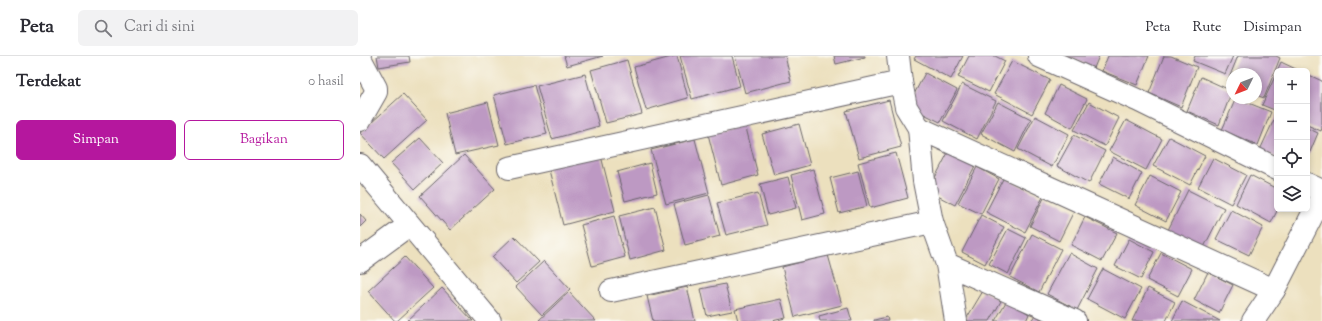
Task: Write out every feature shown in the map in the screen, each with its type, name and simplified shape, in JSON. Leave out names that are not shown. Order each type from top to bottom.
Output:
[{"type":"street","points":[[898,56],[906,107],[919,128],[924,181],[932,222],[947,264],[956,321]]},
{"type":"street","points":[[1038,56],[1137,100],[1274,168]]},
{"type":"street","points":[[360,58],[376,88],[376,92],[360,120]]},
{"type":"street","points":[[509,168],[901,82]]},
{"type":"street","points":[[919,128],[1274,290]]},
{"type":"street","points":[[360,165],[490,321]]},
{"type":"street","points":[[1310,185],[1322,191]]},
{"type":"street","points":[[1253,321],[1274,290],[1322,196]]},
{"type":"street","points":[[611,291],[932,222]]},
{"type":"street","points":[[360,261],[409,225]]},
{"type":"street","points":[[947,264],[1075,321]]},
{"type":"building","points":[[377,56],[409,56],[410,62],[379,67]]},
{"type":"building","points":[[564,56],[603,56],[567,66]]},
{"type":"building","points":[[677,56],[688,98],[646,110],[634,67]]},
{"type":"building","points":[[680,56],[732,56],[740,86],[692,99]]},
{"type":"building","points":[[735,56],[785,56],[791,81],[745,93]]},
{"type":"building","points":[[834,56],[865,56],[865,57],[836,64]]},
{"type":"building","points":[[916,56],[963,56],[951,79],[914,59]]},
{"type":"building","points":[[969,56],[995,56],[1005,61],[989,92],[958,77]]},
{"type":"building","points":[[1066,56],[1099,56],[1094,68]]},
{"type":"building","points":[[1108,56],[1149,56],[1137,85],[1102,71]]},
{"type":"building","points":[[1164,56],[1171,56],[1197,67],[1181,107],[1149,93]]},
{"type":"building","points":[[1195,56],[1233,56],[1228,68],[1226,68],[1225,74],[1193,61]]},
{"type":"building","points":[[1238,56],[1276,56],[1280,58],[1276,68],[1274,68],[1274,73],[1264,98],[1262,97],[1262,68],[1233,68]]},
{"type":"building","points":[[627,60],[642,114],[606,123],[591,70]]},
{"type":"building","points":[[1012,61],[1050,80],[1032,114],[994,94]]},
{"type":"building","points":[[1281,62],[1294,68],[1278,68]]},
{"type":"building","points":[[925,73],[957,90],[940,122],[908,106]]},
{"type":"building","points":[[585,74],[599,126],[552,139],[537,86]]},
{"type":"building","points":[[1310,75],[1322,81],[1321,131],[1310,126]]},
{"type":"building","points":[[1201,77],[1226,88],[1227,104],[1219,125],[1187,111]]},
{"type":"building","points":[[1274,79],[1274,110],[1262,105]]},
{"type":"building","points":[[962,84],[996,101],[977,139],[943,121]]},
{"type":"building","points":[[534,85],[547,134],[507,144],[494,95]]},
{"type":"building","points":[[1059,85],[1087,99],[1072,128],[1045,113]]},
{"type":"building","points":[[403,94],[427,120],[384,159],[360,133]]},
{"type":"building","points":[[889,100],[901,147],[859,158],[846,111]]},
{"type":"building","points":[[488,102],[499,145],[455,155],[445,113]]},
{"type":"building","points":[[998,102],[1031,119],[1015,152],[981,134]]},
{"type":"building","points":[[1089,102],[1119,118],[1105,146],[1074,130]]},
{"type":"building","points":[[1233,104],[1251,104],[1271,112],[1258,145],[1222,130]]},
{"type":"building","points":[[1035,116],[1069,134],[1052,167],[1018,149]]},
{"type":"building","points":[[1126,120],[1162,139],[1146,170],[1109,151]]},
{"type":"building","points":[[1274,120],[1274,157],[1260,150]]},
{"type":"building","points":[[745,124],[758,175],[721,185],[708,134]]},
{"type":"building","points":[[799,124],[810,165],[774,175],[762,134]]},
{"type":"building","points":[[1310,129],[1318,133],[1310,152]]},
{"type":"building","points":[[1074,135],[1105,151],[1089,183],[1057,166]]},
{"type":"building","points":[[1169,137],[1205,156],[1190,185],[1153,166]]},
{"type":"building","points":[[420,138],[443,163],[415,189],[391,163]]},
{"type":"building","points":[[695,139],[709,193],[666,204],[651,150]]},
{"type":"building","points":[[951,147],[978,160],[955,205],[928,191]]},
{"type":"building","points":[[600,152],[615,211],[563,225],[548,166]]},
{"type":"building","points":[[896,153],[908,198],[870,208],[858,163]]},
{"type":"building","points":[[464,155],[495,189],[450,230],[420,196]]},
{"type":"building","points":[[1113,157],[1142,173],[1129,199],[1099,184]]},
{"type":"building","points":[[1213,158],[1246,175],[1231,204],[1198,187]]},
{"type":"building","points":[[650,163],[657,193],[625,201],[617,172]]},
{"type":"building","points":[[977,167],[999,179],[981,214],[958,203]]},
{"type":"building","points":[[813,169],[825,214],[802,220],[791,175]]},
{"type":"building","points":[[858,171],[867,206],[839,213],[830,178]]},
{"type":"building","points":[[1250,175],[1274,187],[1274,212],[1276,212],[1271,223],[1236,204]]},
{"type":"building","points":[[1150,176],[1181,192],[1166,221],[1135,205]]},
{"type":"building","points":[[788,177],[796,208],[768,215],[760,184]]},
{"type":"building","points":[[1004,177],[1043,197],[1025,232],[986,212]]},
{"type":"building","points":[[1188,190],[1224,208],[1202,251],[1167,232]]},
{"type":"building","points":[[758,193],[767,225],[726,235],[717,203]]},
{"type":"building","points":[[709,195],[720,236],[685,245],[674,204]]},
{"type":"building","points":[[1045,196],[1074,211],[1059,241],[1030,226]]},
{"type":"building","points":[[655,207],[666,250],[630,260],[619,216]]},
{"type":"building","points":[[1231,210],[1263,227],[1249,255],[1216,239]]},
{"type":"building","points":[[360,214],[366,221],[360,227]]},
{"type":"building","points":[[981,215],[1004,227],[985,264],[962,252]]},
{"type":"building","points":[[614,216],[625,257],[592,266],[581,225]]},
{"type":"building","points":[[1085,217],[1117,233],[1102,261],[1071,245]]},
{"type":"building","points":[[1008,229],[1026,238],[1008,274],[989,264]]},
{"type":"building","points":[[1032,234],[1061,249],[1039,292],[1010,277]]},
{"type":"building","points":[[514,236],[539,262],[516,283],[492,257]]},
{"type":"building","points":[[1129,239],[1154,252],[1141,279],[1115,266]]},
{"type":"building","points":[[1069,253],[1098,269],[1077,310],[1047,294]]},
{"type":"building","points":[[1161,253],[1192,269],[1178,296],[1147,280]]},
{"type":"building","points":[[828,255],[842,305],[795,317],[782,267]]},
{"type":"building","points":[[405,257],[433,288],[397,321],[395,321],[368,291]]},
{"type":"building","points":[[544,261],[570,289],[542,315],[516,287]]},
{"type":"building","points":[[1103,269],[1141,289],[1125,319],[1087,299]]},
{"type":"building","points":[[1208,272],[1233,285],[1219,313],[1194,300]]},
{"type":"building","points":[[725,284],[732,311],[707,316],[701,289]]},
{"type":"building","points":[[687,287],[695,321],[653,321],[647,296]]},
{"type":"building","points":[[442,288],[473,321],[407,321]]},
{"type":"building","points":[[1148,288],[1175,302],[1166,321],[1132,321]]},
{"type":"building","points":[[983,291],[1001,301],[990,321],[965,321]]},
{"type":"building","points":[[569,292],[596,321],[539,320]]},
{"type":"building","points":[[781,299],[786,318],[772,321],[738,321],[735,309]]},
{"type":"building","points":[[1007,300],[1029,314],[1026,321],[995,321]]},
{"type":"building","points":[[1182,301],[1220,321],[1172,321]]},
{"type":"building","points":[[848,308],[852,321],[820,321],[819,316]]},
{"type":"building","points":[[1035,315],[1044,321],[1031,321]]},
{"type":"building","points":[[887,317],[888,321],[874,321],[874,320]]}]
